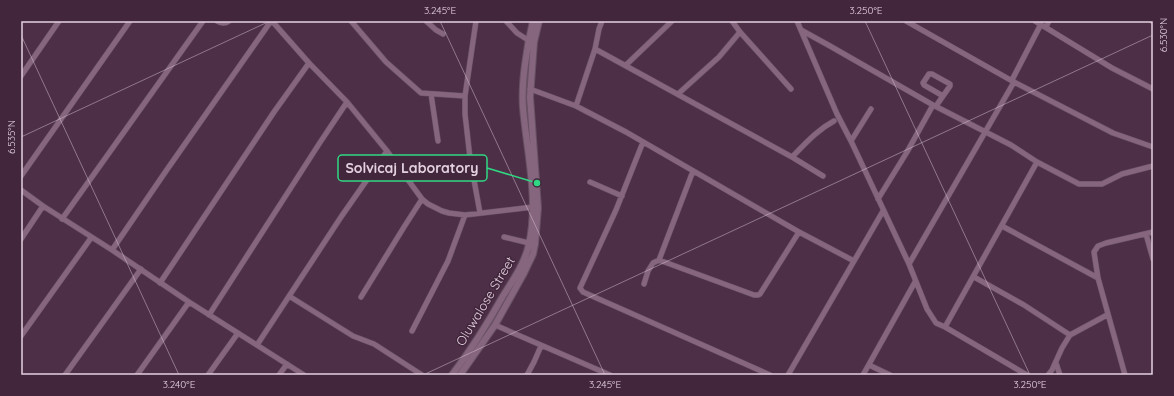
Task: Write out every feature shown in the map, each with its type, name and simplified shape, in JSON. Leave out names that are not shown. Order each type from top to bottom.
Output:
[{"type":"street","points":[[21,76],[59,21]]},
{"type":"street","points":[[21,176],[130,21]]},
{"type":"street","points":[[62,219],[202,21]]},
{"type":"street","points":[[218,21],[222,24],[229,21]]},
{"type":"street","points":[[112,250],[271,21],[347,102],[422,199],[428,204],[449,214],[465,215],[533,207]]},
{"type":"street","points":[[351,21],[386,62],[421,93],[465,96]]},
{"type":"street","points":[[426,21],[443,34]]},
{"type":"street","points":[[476,21],[465,96],[465,114],[470,158],[480,213]]},
{"type":"street","points":[[506,21],[517,33],[528,40]]},
{"type":"street","name":"Oluwalose Street","points":[[452,375],[488,322],[519,270],[527,252],[533,207],[523,107],[528,40],[533,21]]},
{"type":"street","name":"Oluwalose Street","points":[[460,375],[495,325],[533,254],[538,208],[530,89],[534,42],[539,21]]},
{"type":"street","points":[[576,106],[595,49],[602,21]]},
{"type":"street","points":[[626,65],[672,21]]},
{"type":"street","points":[[732,21],[740,32],[792,89]]},
{"type":"street","points":[[797,21],[837,114],[909,264],[927,309],[936,323],[1027,375]]},
{"type":"street","points":[[906,21],[1013,81],[1113,133],[1153,147]]},
{"type":"street","points":[[1035,21],[1112,68],[1153,89]]},
{"type":"street","points":[[909,264],[986,132],[1043,26],[1049,21]]},
{"type":"street","points":[[801,30],[935,106],[1011,145],[1037,162],[1078,184],[1102,184],[1122,174],[1153,166]]},
{"type":"street","points":[[678,94],[719,57],[740,32]]},
{"type":"street","points":[[595,49],[792,157],[823,176]]},
{"type":"street","points":[[160,283],[270,118],[309,63]]},
{"type":"street","points":[[878,199],[935,106],[943,96],[950,86],[950,84],[932,74],[929,74],[923,83],[924,85],[943,96]]},
{"type":"street","points":[[530,89],[576,106],[626,132],[799,232],[854,260]]},
{"type":"street","points":[[431,94],[438,141]]},
{"type":"street","points":[[209,315],[347,102]]},
{"type":"street","points":[[851,141],[871,109]]},
{"type":"street","points":[[792,157],[824,127],[834,121]]},
{"type":"street","points":[[643,142],[614,216],[580,288],[581,290],[770,375]]},
{"type":"street","points":[[257,345],[341,217],[387,152]]},
{"type":"street","points":[[945,327],[1037,162]]},
{"type":"street","points":[[644,284],[650,267],[653,263],[659,260],[693,171]]},
{"type":"street","points":[[590,182],[622,196]]},
{"type":"street","points":[[21,190],[62,219],[304,375]]},
{"type":"street","points":[[361,297],[422,199]]},
{"type":"street","points":[[21,239],[43,206]]},
{"type":"street","points":[[788,375],[883,211]]},
{"type":"street","points":[[412,331],[448,261],[465,215]]},
{"type":"street","points":[[1002,226],[1098,278]]},
{"type":"street","points":[[659,260],[754,295],[758,295],[799,232]]},
{"type":"street","points":[[1125,375],[1098,278],[1094,252],[1098,246],[1106,243],[1153,232]]},
{"type":"street","points":[[1146,234],[1153,259]]},
{"type":"street","points":[[21,336],[92,238]]},
{"type":"street","points":[[504,238],[529,243]]},
{"type":"street","points":[[65,375],[141,269]]},
{"type":"street","points":[[974,276],[1024,305],[1070,335]]},
{"type":"street","points":[[863,375],[916,282]]},
{"type":"street","points":[[289,296],[354,336],[374,344],[422,375]]},
{"type":"street","points":[[137,375],[189,302]]},
{"type":"street","points":[[1048,375],[1056,363],[1062,348],[1070,335],[1108,315]]},
{"type":"street","points":[[495,325],[610,375]]},
{"type":"street","points":[[208,375],[238,333]]},
{"type":"street","points":[[527,375],[541,346]]},
{"type":"street","points":[[1056,363],[1060,375]]},
{"type":"street","points":[[279,375],[287,364]]},
{"type":"street","points":[[869,365],[890,375]]},
{"type":"place","name":"Solvicaj Laboratory","points":[[537,183]]}]
